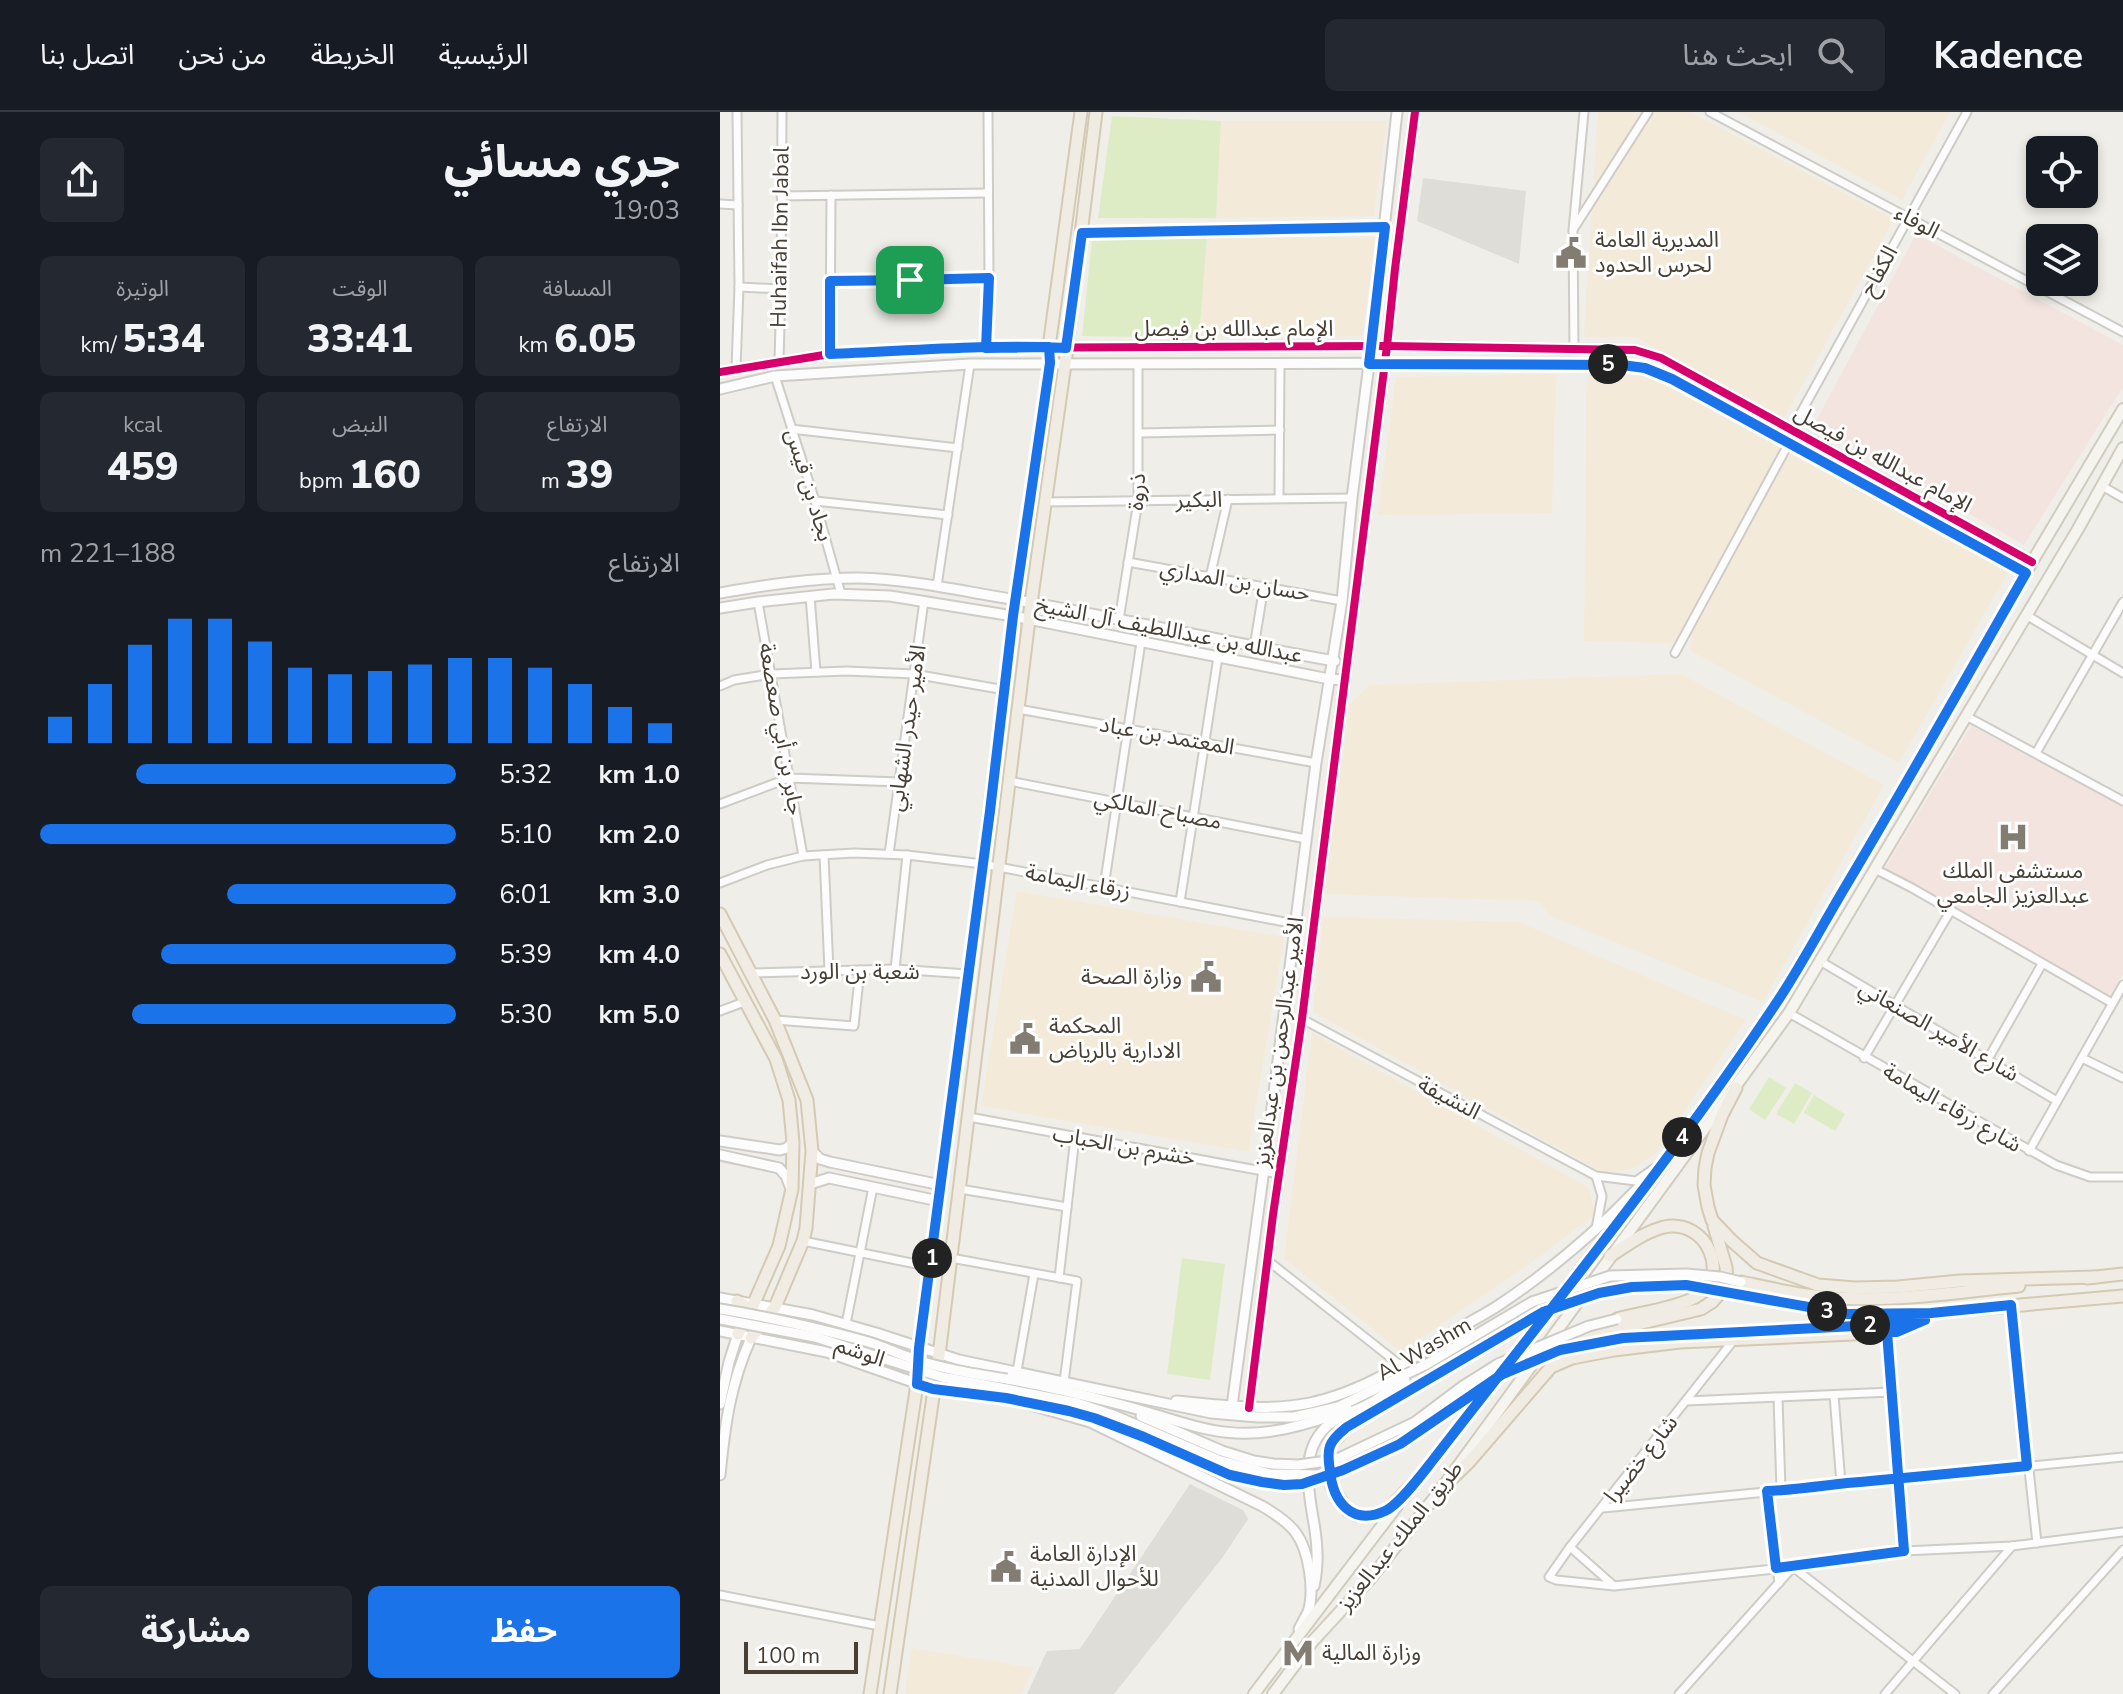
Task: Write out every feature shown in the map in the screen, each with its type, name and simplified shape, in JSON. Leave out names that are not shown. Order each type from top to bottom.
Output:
[{"type":"main road","points":[[870,1694],[917,1384],[919,1348],[1015,600],[1050,363],[1049,347],[1081,112]]},
{"type":"main road","points":[[890,1694],[939,1355],[1031,603],[1096,112]]},
{"type":"main road","name":"طريق الملك عبدالعزيز","points":[[1254,1694],[1661,1164],[1786,988],[2123,409]]},
{"type":"main road","points":[[2046,539],[2047,552],[2056,554],[2106,470],[2123,448]]},
{"type":"main road","name":"طريق الملك عبدالعزيز","points":[[1273,1694],[1313,1641],[1371,1578],[1442,1488],[1789,1013],[2123,448]]},
{"type":"main road","points":[[720,914],[775,1020],[807,1100],[812,1151],[803,1241],[778,1308],[751,1338]]},
{"type":"main road","points":[[720,954],[776,1059],[789,1100],[793,1142],[792,1189],[779,1246],[752,1310],[738,1334]]},
{"type":"main road","points":[[1560,1350],[1592,1335],[1701,1309],[1727,1285],[1726,1267],[1704,1185],[1705,1168],[1722,1115],[1736,1088]]},
{"type":"main road","points":[[1712,1220],[1757,1263],[1818,1285],[1898,1287],[1960,1281],[2095,1277]]},
{"type":"main road","points":[[1610,1256],[1640,1237],[1664,1227],[1680,1227],[1692,1230],[1702,1238],[1709,1246],[1712,1258],[1710,1282],[1695,1298],[1617,1319]]},
{"type":"main road","points":[[1739,1288],[1893,1298],[2123,1274]]},
{"type":"main road","points":[[1739,1288],[1848,1314],[1931,1313],[2123,1296]]},
{"type":"main road","points":[[737,1301],[752,1310],[778,1308]]},
{"type":"main road","points":[[1442,1488],[1469,1462],[1551,1367],[1572,1358],[1680,1342],[1897,1332],[1960,1309]]},
{"type":"main road","points":[[751,1338],[754,1328],[752,1310]]},
{"type":"main road","points":[[1623,1338],[1925,1320]]},
{"type":"main road","points":[[1347,1427],[1330,1445],[1328,1457],[1332,1487],[1347,1510],[1356,1515],[1371,1516],[1388,1510],[1416,1481]]},
{"type":"street","points":[[736,368],[739,287],[737,112]]},
{"type":"street","name":"Huhaifah Ibn Jabal","points":[[779,361],[782,112]]},
{"type":"street","points":[[986,348],[989,278],[988,112]]},
{"type":"street","points":[[1332,661],[1342,601],[1397,112]]},
{"type":"street","points":[[1346,663],[1415,112]]},
{"type":"street","points":[[1574,348],[1573,230],[1584,112]]},
{"type":"street","points":[[1573,230],[1648,112]]},
{"type":"street","name":"الوفاء","points":[[1710,112],[2123,332]]},
{"type":"street","name":"الكفاح","points":[[1792,429],[1967,112]]},
{"type":"street","points":[[781,196],[988,193]]},
{"type":"street","points":[[830,354],[831,195]]},
{"type":"street","points":[[720,204],[738,205]]},
{"type":"street","points":[[1082,233],[1385,227]]},
{"type":"street","points":[[830,281],[989,278]]},
{"type":"street","points":[[739,287],[781,289]]},
{"type":"street","name":"الإمام عبدالله بن فيصل","points":[[720,372],[830,354],[986,348],[1387,346],[1635,350],[1661,358],[2032,562]]},
{"type":"street","points":[[1197,347],[1206,354],[1205,360],[1199,363]]},
{"type":"street","points":[[1236,347],[1230,349],[1227,356],[1231,362],[1238,363]]},
{"type":"street","points":[[1279,498],[1280,363]]},
{"type":"street","name":"الإمام عبدالله بن فيصل","points":[[720,389],[775,376],[970,364],[1574,363],[1645,368],[1672,379],[2026,573]]},
{"type":"street","points":[[937,586],[970,364]]},
{"type":"street","name":"ذروة","points":[[1119,620],[1138,501],[1138,364]]},
{"type":"street","name":"بجاد بن قيس","points":[[775,376],[841,594]]},
{"type":"street","points":[[791,429],[958,448]]},
{"type":"street","points":[[1139,433],[1280,430]]},
{"type":"street","points":[[1675,653],[1789,443]]},
{"type":"street","points":[[2102,486],[2123,498]]},
{"type":"street","name":"البكير","points":[[1046,502],[1352,498]]},
{"type":"street","points":[[1210,577],[1228,499]]},
{"type":"street","points":[[815,501],[948,515]]},
{"type":"street","name":"حسان بن المداري","points":[[1128,562],[1342,601]]},
{"type":"street","name":"عبدالله بن عبداللطيف آل الشيخ","points":[[720,593],[837,578],[937,586],[1346,663]]},
{"type":"street","points":[[1254,647],[1264,586]]},
{"type":"street","points":[[810,596],[816,672]]},
{"type":"street","name":"عبدالله بن عبداللطيف آل الشيخ","points":[[720,608],[810,596],[890,596],[1013,616],[1344,680]]},
{"type":"street","name":"الأمير حيدر الشهابي","points":[[889,854],[924,601]]},
{"type":"street","name":"جابر بن أبي صعصعة","points":[[758,602],[803,856]]},
{"type":"street","points":[[2036,753],[2123,602]]},
{"type":"street","points":[[2026,615],[2123,673]]},
{"type":"street","points":[[1104,887],[1141,642]]},
{"type":"street","points":[[1180,902],[1218,657]]},
{"type":"street","name":"الأمير عبدالرحمن بن عبدالعزيز","points":[[1232,1406],[1332,661]]},
{"type":"street","name":"الأمير عبدالرحمن بن عبدالعزيز","points":[[1249,1408],[1346,663]]},
{"type":"street","points":[[720,686],[734,680],[771,674],[847,671],[914,674],[1005,690]]},
{"type":"street","name":"المعتمد بن عباد","points":[[1018,709],[1316,763]]},
{"type":"street","points":[[1966,716],[2123,801]]},
{"type":"street","points":[[720,804],[789,778],[899,782]]},
{"type":"street","name":"مصباح المالكي","points":[[1009,781],[1306,839]]},
{"type":"street","points":[[824,855],[829,971]]},
{"type":"street","points":[[895,969],[907,855]]},
{"type":"street","name":"زرقاء اليمامة","points":[[720,883],[767,865],[803,856],[907,855],[983,864],[1295,924]]},
{"type":"street","points":[[1875,869],[2112,1003]]},
{"type":"street","points":[[1864,1058],[1951,910]]},
{"type":"street","name":"شارع الأمير الصنعاني","points":[[1820,961],[2057,1101]]},
{"type":"street","points":[[1988,1059],[2042,964]]},
{"type":"street","name":"شعبة بن الورد","points":[[751,973],[895,969],[968,974]]},
{"type":"street","points":[[775,1020],[854,1026],[860,970]]},
{"type":"street","points":[[2029,1151],[2123,985]]},
{"type":"street","points":[[720,1011],[744,1002]]},
{"type":"street","name":"شارع زرقاء اليمامة","points":[[1789,1013],[2056,1165],[2090,1177],[2123,1177]]},
{"type":"street","name":"النشيفة","points":[[1302,1019],[1596,1176]]},
{"type":"street","points":[[2082,1058],[2123,1078]]},
{"type":"street","name":"خشرم بن الحباب","points":[[969,1117],[1279,1174]]},
{"type":"street","points":[[1059,1278],[1075,1137]]},
{"type":"street","points":[[720,1141],[780,1150],[793,1142]]},
{"type":"street","points":[[760,1148],[768,1156],[761,1163]]},
{"type":"street","points":[[812,1151],[820,1159],[941,1185]]},
{"type":"street","points":[[720,1155],[779,1168],[792,1189]]},
{"type":"street","points":[[838,1180],[832,1170],[840,1164]]},
{"type":"street","points":[[1596,1229],[1602,1196],[1596,1176],[1636,1181],[1661,1164]]},
{"type":"street","name":"Al Washm","points":[[1134,1397],[1249,1408],[1307,1404],[1345,1394],[1433,1347],[1499,1305],[1596,1229],[1661,1164]]},
{"type":"street","points":[[810,1184],[829,1178],[939,1201]]},
{"type":"street","points":[[846,1324],[873,1187]]},
{"type":"street","points":[[960,1189],[1067,1207]]},
{"type":"street","points":[[803,1241],[931,1267]]},
{"type":"street","points":[[951,1258],[1077,1281],[1064,1382]]},
{"type":"street","points":[[1267,1260],[1400,1365]]},
{"type":"street","points":[[1017,1371],[1034,1274]]},
{"type":"street","points":[[1310,1602],[1317,1573],[1317,1551],[1308,1493],[1309,1458],[1315,1440],[1326,1426],[1376,1400],[1427,1364],[1532,1302],[1610,1276],[1686,1274],[1720,1277],[1739,1288]]},
{"type":"street","points":[[1248,1283],[1264,1285]]},
{"type":"street","points":[[1347,1427],[1492,1341],[1557,1307],[1599,1293],[1632,1287],[1686,1285],[1739,1288]]},
{"type":"street","points":[[720,1298],[737,1301]]},
{"type":"street","points":[[2011,1305],[2037,1543]]},
{"type":"street","points":[[778,1308],[769,1324],[771,1336],[780,1344]]},
{"type":"street","name":"الوشم","points":[[778,1308],[846,1324],[939,1355],[1211,1413]]},
{"type":"street","name":"الوشم","points":[[720,1309],[765,1316],[869,1342],[912,1358],[1077,1403],[1270,1474],[1320,1475],[1343,1470],[1400,1444],[1501,1375],[1560,1350],[1623,1338]]},
{"type":"street","name":"الوشم","points":[[720,1319],[815,1337],[942,1377],[1006,1384],[1123,1405],[1208,1431],[1245,1435],[1269,1433],[1334,1416],[1427,1364]]},
{"type":"street","points":[[1123,1405],[1220,1456],[1298,1465],[1335,1460],[1415,1422],[1498,1364],[1589,1326],[1617,1319]]},
{"type":"street","points":[[720,1331],[751,1338],[732,1389],[720,1475]]},
{"type":"street","points":[[1887,1332],[1904,1551]]},
{"type":"street","points":[[720,1404],[738,1334]]},
{"type":"street","name":"الوشم","points":[[751,1338],[827,1352],[933,1389],[1006,1398],[1090,1422],[1262,1506],[1296,1533],[1306,1554],[1310,1602],[1293,1643]]},
{"type":"street","name":"شارع خضيرا","points":[[1614,1586],[1549,1577],[1733,1341]]},
{"type":"street","name":"Al Washm","points":[[1211,1413],[1294,1417],[1321,1411],[1338,1407],[1427,1364]]},
{"type":"street","points":[[1686,1401],[1891,1392]]},
{"type":"street","points":[[1834,1395],[1841,1484]]},
{"type":"street","points":[[1778,1398],[1781,1490]]},
{"type":"street","points":[[1036,1405],[1094,1418],[1230,1475],[1262,1482],[1302,1484],[1343,1470]]},
{"type":"street","points":[[1603,1508],[2123,1457]]},
{"type":"street","points":[[1767,1491],[1779,1583]]},
{"type":"street","points":[[1570,1547],[1614,1586],[1793,1567],[1904,1551],[2012,1546],[2123,1532]]},
{"type":"street","points":[[1885,1694],[2012,1546]]},
{"type":"street","points":[[1993,1694],[2123,1550]]},
{"type":"street","points":[[1793,1567],[1955,1694]]},
{"type":"street","points":[[1679,1694],[1793,1567]]},
{"type":"street","points":[[720,1595],[880,1626]]},
{"type":"shaded area","points":[[1598,112],[1690,112],[1894,219],[1785,417],[1636,337],[1584,337]]},
{"type":"shaded area","points":[[1739,112],[1950,112],[1902,200]]},
{"type":"shaded area","points":[[1221,121],[1387,121],[1374,216],[1216,218]]},
{"type":"shaded area","points":[[1423,178],[1526,191],[1519,264],[1417,221]]},
{"type":"shaded area","points":[[1916,234],[2026,293],[2026,296],[2032,296],[2123,345],[2123,387],[2024,545],[1814,425]]},
{"type":"shaded area","points":[[1207,237],[1376,238],[1362,336],[1199,338]]},
{"type":"shaded area","points":[[1556,374],[1552,513],[1378,515],[1396,377]]},
{"type":"shaded area","points":[[1587,375],[1647,375],[2008,572],[1899,763],[1689,650],[1696,616],[1675,643],[1584,641]]},
{"type":"shaded area","points":[[1681,674],[1884,785],[1763,1002],[1550,916],[1538,901],[1324,894],[1350,704],[1370,685]]},
{"type":"shaded area","name":"مستشفى الملك عبدالعزيز الجامعي","points":[[1971,726],[2123,805],[2123,974],[2110,995],[1884,870]]},
{"type":"shaded area","points":[[1017,891],[1284,937],[1248,1152],[981,1106]]},
{"type":"shaded area","points":[[1323,917],[1519,922],[1746,1020],[1655,1154],[1632,1169],[1604,1173],[1313,1012]]},
{"type":"shaded area","points":[[1312,1033],[1588,1187],[1595,1214],[1543,1254],[1401,1352],[1284,1258]]},
{"type":"shaded area","points":[[1190,1484],[1243,1510],[1248,1519],[1222,1558],[1114,1694],[1027,1694],[1047,1651],[1080,1649]]},
{"type":"shaded area","points":[[912,1648],[1034,1668],[1021,1694],[905,1694]]},
{"type":"green space","points":[[1112,116],[1221,121],[1216,218],[1098,218]]},
{"type":"green space","points":[[1207,237],[1199,338],[1082,336],[1092,240]]},
{"type":"green space","points":[[1769,1077],[1786,1088],[1765,1120],[1749,1109]]},
{"type":"green space","points":[[1795,1083],[1812,1093],[1794,1124],[1776,1114]]},
{"type":"green space","points":[[1814,1095],[1845,1114],[1835,1131],[1804,1113]]},
{"type":"green space","points":[[1182,1258],[1225,1264],[1210,1380],[1167,1374]]},
{"type":"cycle path","points":[[1249,1408],[1302,1019],[1415,112]]},
{"type":"cycle path","points":[[720,372],[830,354],[986,348],[1387,346],[1635,350],[1661,358],[2032,562]]},
{"type":"place","name":"المديرية العامة لحرس الحدود","points":[[1571,253]]},
{"type":"place","name":"مستشفى الملك عبدالعزيز الجامعي","points":[[2013,837]]},
{"type":"place","name":"وزارة الصحة","points":[[1206,977]]},
{"type":"place","name":"المحكمة الادارية بالرياض","points":[[1025,1039]]},
{"type":"place","name":"الإدارة العامة للأحوال المدنية","points":[[1006,1567]]},
{"type":"place","name":"وزارة المالية","points":[[1298,1653]]},
{"type":"route","points":[[910,280],[830,281],[830,354],[986,348],[1049,347],[1066,348],[1082,233],[1385,227],[1369,364],[1574,363],[1645,368],[1672,379],[2026,573],[1911,778],[1776,1003],[1675,1147],[1559,1296],[1488,1389],[1416,1481],[1388,1510],[1371,1516],[1356,1515],[1347,1510],[1335,1494],[1332,1487],[1328,1457],[1330,1445],[1347,1427],[1543,1312],[1599,1293],[1632,1287],[1686,1285],[1848,1314],[1931,1313],[2011,1305],[2027,1466],[1898,1479],[1767,1491],[1776,1568],[1904,1551],[1898,1479],[1887,1332],[1897,1332],[1925,1320],[1623,1338],[1560,1350],[1501,1375],[1444,1414],[1400,1444],[1343,1470],[1302,1484],[1284,1485],[1230,1475],[1144,1437],[1069,1411],[917,1384],[919,1348],[1013,616],[1050,363],[1049,347],[986,348],[989,278],[910,280]]}]
